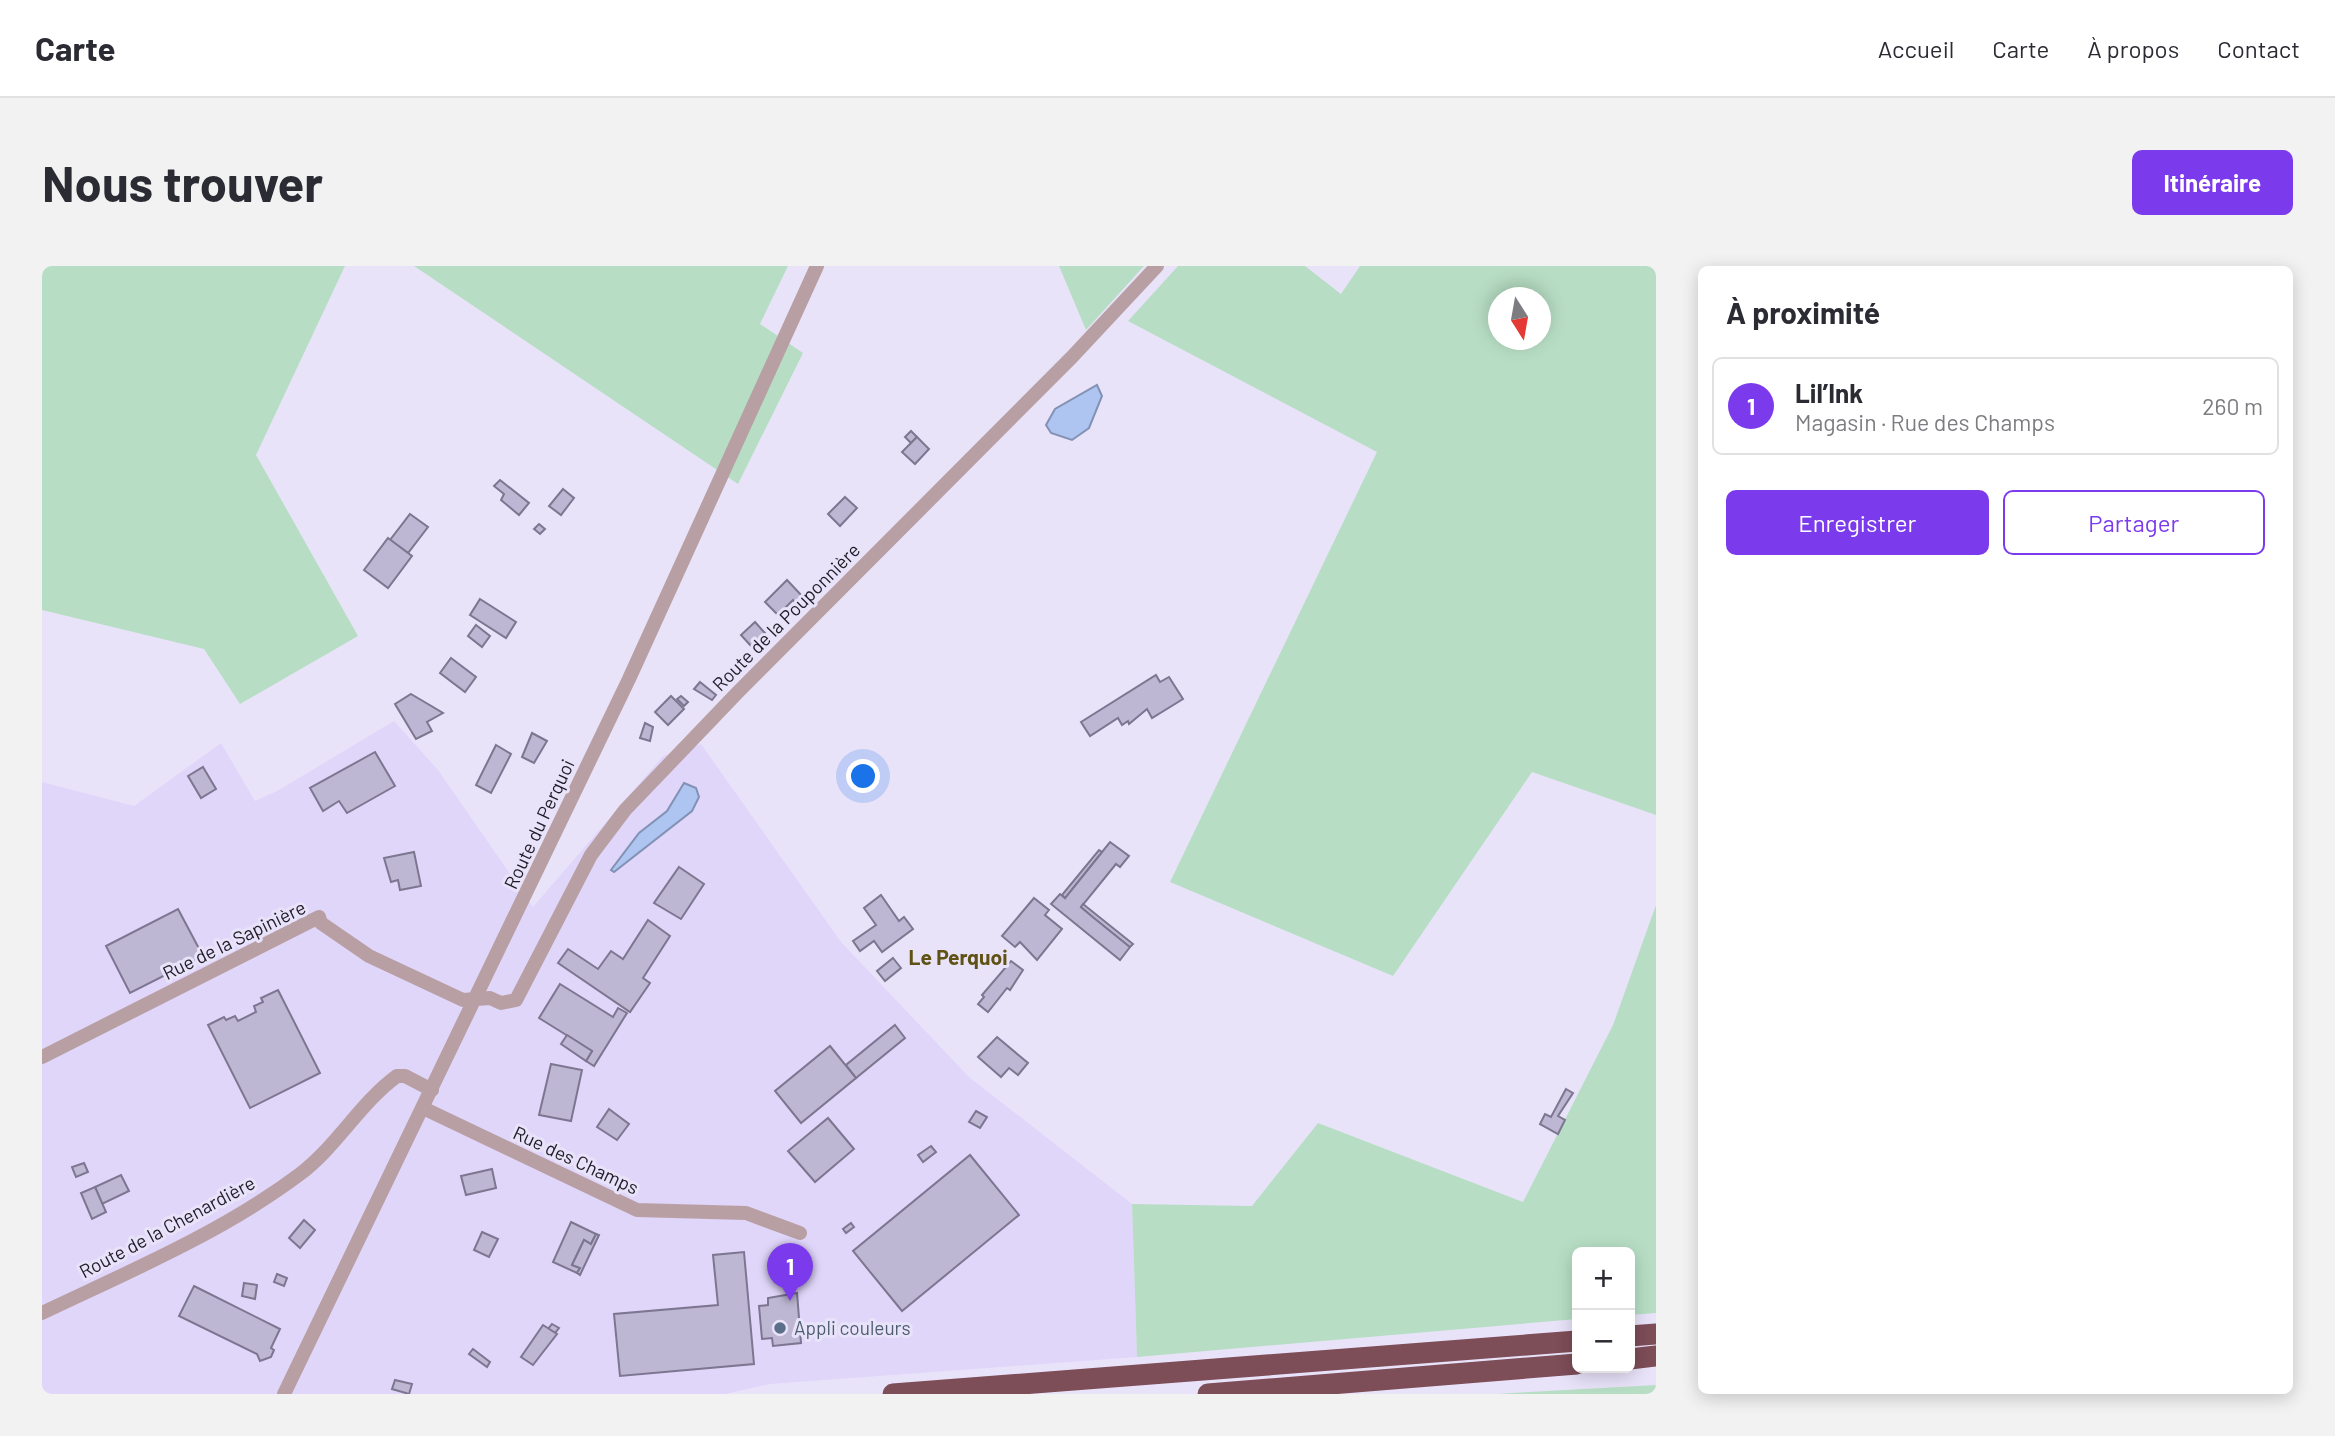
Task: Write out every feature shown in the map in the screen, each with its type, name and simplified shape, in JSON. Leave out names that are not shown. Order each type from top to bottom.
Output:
[{"type":"highway","points":[[1635,1336],[1656,1334]]},
{"type":"highway","points":[[893,1394],[1572,1341]]},
{"type":"highway","points":[[1635,1358],[1656,1356]]},
{"type":"highway","points":[[1208,1394],[1572,1364]]},
{"type":"street","name":"Route du Perquoi","points":[[284,1394],[629,678],[817,266]]},
{"type":"street","name":"Route de la Pouponnière","points":[[477,998],[500,1003],[516,1000],[591,855],[625,810],[738,692],[1072,357],[1157,266]]},
{"type":"street","name":"Rue de la Sapinière","points":[[42,1057],[319,918],[321,923],[369,956],[463,1000],[477,998]]},
{"type":"street","name":"Route de la Chenardière","points":[[42,1313],[178,1247],[300,1174],[333,1145],[397,1076],[405,1076],[432,1090]]},
{"type":"street","name":"Rue des Champs","points":[[423,1108],[637,1210],[746,1213],[800,1233]]},
{"type":"shaded area","points":[[394,721],[438,770],[533,907],[663,756],[701,744],[841,942],[969,1077],[1132,1204],[1137,1357],[770,1384],[725,1394],[42,1394],[42,782],[134,806],[221,743],[255,801],[279,790]]},
{"type":"green space","points":[[42,266],[345,266],[256,455],[358,636],[240,704],[204,649],[42,610]]},
{"type":"green space","points":[[414,266],[788,266],[760,324],[803,353],[738,484]]},
{"type":"green space","points":[[1059,266],[1144,266],[1086,330]]},
{"type":"green space","points":[[1178,266],[1305,266],[1341,294],[1360,266],[1656,266],[1656,815],[1532,772],[1393,976],[1170,882],[1377,452],[1128,321]]},
{"type":"green space","points":[[1656,905],[1656,1313],[1635,1315],[1635,1247],[1572,1247],[1572,1319],[1137,1357],[1132,1204],[1252,1206],[1318,1123],[1523,1202],[1613,1025]]},
{"type":"green space","points":[[1656,1385],[1656,1394],[1498,1394],[1512,1393]]},
{"type":"water","points":[[1097,385],[1102,396],[1089,428],[1072,440],[1051,433],[1046,425],[1055,409]]},
{"type":"water","points":[[684,783],[696,788],[699,797],[692,811],[614,872],[611,870],[639,833],[667,811]]},
{"type":"building","points":[[911,431],[917,437],[911,443],[905,437]]},
{"type":"building","points":[[917,437],[929,449],[915,464],[902,452]]},
{"type":"building","points":[[500,480],[529,503],[519,515],[501,500],[504,494],[494,486]]},
{"type":"building","points":[[563,489],[574,498],[561,515],[549,506]]},
{"type":"building","points":[[845,497],[857,508],[840,526],[828,514]]},
{"type":"building","points":[[410,514],[428,527],[408,553],[390,540]]},
{"type":"building","points":[[539,524],[545,529],[540,534],[534,529]]},
{"type":"building","points":[[388,538],[412,556],[388,588],[364,570]]},
{"type":"building","points":[[787,580],[803,597],[796,604],[793,600],[778,615],[765,602]]},
{"type":"building","points":[[480,599],[516,622],[506,638],[470,615]]},
{"type":"building","points":[[755,622],[765,633],[751,646],[741,635]]},
{"type":"building","points":[[476,625],[490,636],[482,647],[468,636]]},
{"type":"building","points":[[451,658],[476,677],[465,692],[440,673]]},
{"type":"building","points":[[1156,675],[1160,682],[1169,677],[1183,699],[1152,718],[1147,709],[1129,724],[1128,721],[1122,725],[1118,718],[1090,736],[1081,722]]},
{"type":"building","points":[[700,682],[716,695],[712,700],[694,689]]},
{"type":"building","points":[[411,694],[443,713],[427,722],[432,731],[416,739],[395,704]]},
{"type":"building","points":[[671,696],[684,709],[668,725],[655,712]]},
{"type":"building","points":[[681,696],[688,702],[684,706],[677,699]]},
{"type":"building","points":[[645,723],[653,727],[650,741],[640,738]]},
{"type":"building","points":[[532,733],[547,741],[534,763],[522,757]]},
{"type":"building","points":[[496,745],[511,754],[491,793],[476,785]]},
{"type":"building","points":[[375,752],[395,786],[347,813],[339,801],[323,811],[310,788]]},
{"type":"building","points":[[203,767],[216,789],[201,798],[188,776]]},
{"type":"building","points":[[1110,842],[1129,856],[1120,867],[1116,864],[1081,907],[1130,947],[1120,960],[1051,904],[1060,894],[1065,898]]},
{"type":"building","points":[[1099,850],[1102,852],[1065,898],[1062,895]]},
{"type":"building","points":[[414,852],[421,886],[400,890],[398,880],[391,882],[384,858]]},
{"type":"building","points":[[679,867],[704,884],[681,919],[654,903]]},
{"type":"building","points":[[881,895],[899,921],[904,917],[913,929],[882,952],[874,941],[860,951],[853,941],[876,925],[864,908]]},
{"type":"building","points":[[1034,898],[1049,910],[1045,915],[1062,929],[1037,960],[1020,942],[1015,947],[1002,936]]},
{"type":"building","points":[[1083,904],[1133,944],[1130,947],[1081,907]]},
{"type":"building","points":[[178,909],[203,956],[130,993],[106,946]]},
{"type":"building","points":[[648,920],[670,936],[643,978],[650,983],[630,1012],[558,963],[568,949],[598,969],[611,951],[623,959]]},
{"type":"building","points":[[893,958],[901,968],[885,981],[877,971]]},
{"type":"building","points":[[1011,961],[1023,970],[1010,990],[1007,988],[988,1012],[978,1004],[984,997],[982,995]]},
{"type":"building","points":[[560,984],[613,1017],[618,1008],[627,1013],[594,1066],[586,1061],[592,1051],[539,1018]]},
{"type":"building","points":[[278,990],[320,1073],[250,1108],[208,1025],[224,1017],[226,1020],[235,1016],[238,1021],[256,1012],[254,1006],[263,1002],[261,998]]},
{"type":"building","points":[[895,1025],[905,1038],[856,1078],[846,1065]]},
{"type":"building","points":[[567,1035],[592,1051],[586,1061],[561,1044]]},
{"type":"building","points":[[997,1037],[1028,1063],[1018,1075],[1009,1068],[1001,1077],[978,1057]]},
{"type":"building","points":[[830,1046],[856,1078],[801,1123],[775,1091]]},
{"type":"building","points":[[551,1064],[582,1070],[571,1121],[539,1115]]},
{"type":"building","points":[[1566,1089],[1573,1093],[1558,1116],[1565,1120],[1558,1134],[1540,1124],[1545,1114],[1551,1117]]},
{"type":"building","points":[[609,1109],[629,1124],[617,1140],[597,1127]]},
{"type":"building","points":[[976,1111],[987,1117],[980,1128],[969,1122]]},
{"type":"building","points":[[828,1118],[854,1149],[815,1182],[788,1151]]},
{"type":"building","points":[[931,1146],[936,1152],[923,1162],[918,1155]]},
{"type":"building","points":[[970,1155],[1019,1215],[902,1311],[853,1251]]},
{"type":"building","points":[[84,1163],[88,1172],[76,1177],[72,1167]]},
{"type":"building","points":[[492,1169],[496,1188],[466,1195],[461,1176]]},
{"type":"building","points":[[121,1175],[129,1191],[102,1204],[95,1187]]},
{"type":"building","points":[[95,1187],[106,1212],[92,1219],[81,1193]]},
{"type":"building","points":[[304,1220],[315,1230],[300,1248],[289,1238]]},
{"type":"building","points":[[571,1222],[596,1234],[591,1244],[584,1240],[572,1265],[580,1268],[577,1273],[553,1262]]},
{"type":"building","points":[[851,1223],[854,1227],[846,1233],[843,1229]]},
{"type":"building","points":[[482,1232],[498,1239],[489,1257],[474,1250]]},
{"type":"building","points":[[596,1234],[599,1235],[580,1275],[577,1273],[580,1268],[572,1265],[584,1240],[591,1244]]},
{"type":"building","points":[[744,1252],[754,1364],[620,1376],[614,1314],[718,1305],[713,1255]]},
{"type":"building","points":[[277,1274],[287,1278],[284,1286],[274,1282]]},
{"type":"building","points":[[244,1283],[257,1285],[255,1299],[242,1296]]},
{"type":"building","points":[[194,1286],[280,1329],[271,1348],[274,1350],[271,1357],[260,1361],[257,1354],[179,1316]]},
{"type":"building","name":"Appli couleurs","points":[[797,1293],[801,1343],[773,1346],[772,1338],[762,1339],[759,1306],[768,1305],[768,1298]]},
{"type":"building","points":[[552,1324],[559,1328],[555,1333],[548,1329]]},
{"type":"building","points":[[543,1325],[557,1334],[533,1365],[521,1357]]},
{"type":"building","points":[[473,1349],[490,1362],[487,1367],[469,1354]]},
{"type":"building","points":[[395,1380],[412,1384],[409,1394],[392,1389]]},
{"type":"place","name":"Lil’Ink","points":[[790,1301]]},
{"type":"place","name":"Appli couleurs","points":[[780,1328]]},
{"type":"district","name":"Le Perquoi","points":[[958,958]]}]
